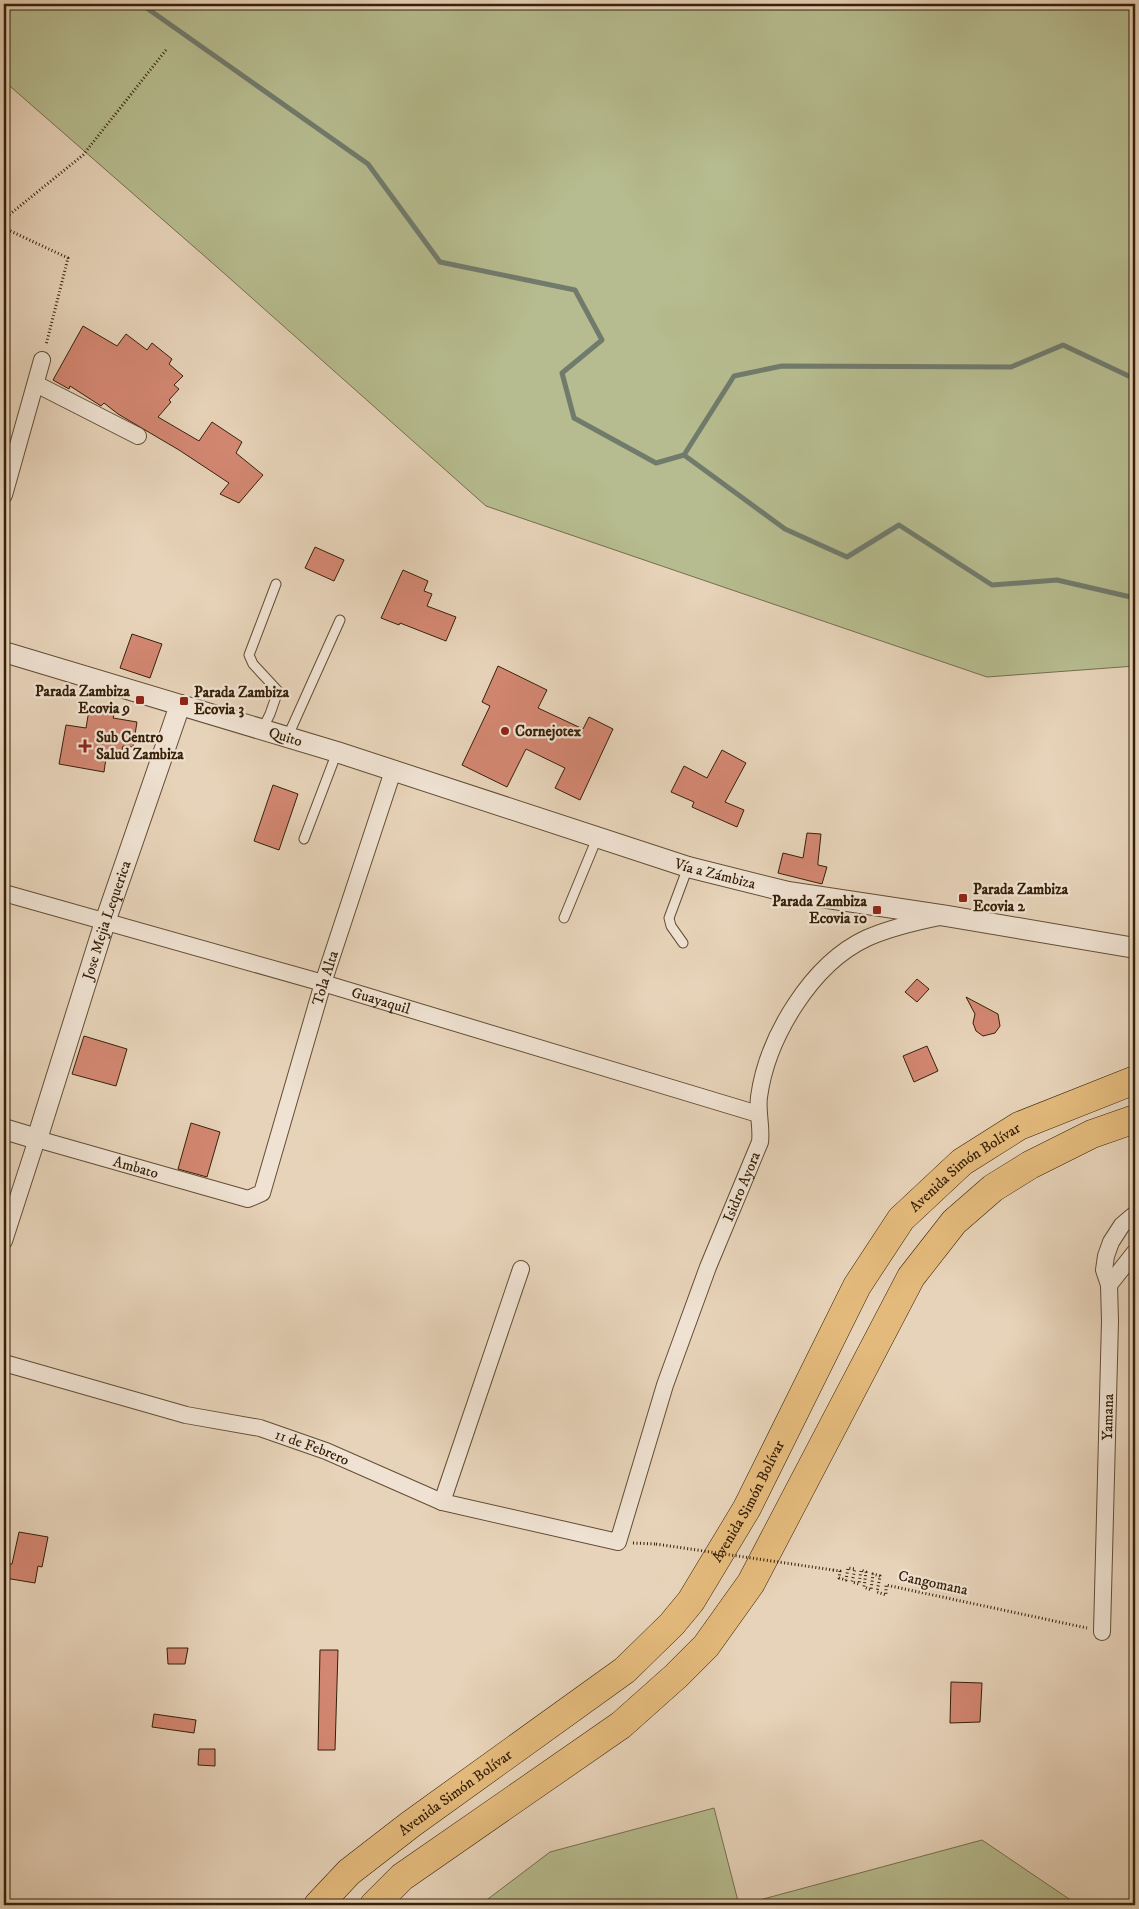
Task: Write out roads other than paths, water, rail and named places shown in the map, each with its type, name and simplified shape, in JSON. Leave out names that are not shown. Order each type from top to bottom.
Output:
[{"type":"highway","name":"Avenida Simón Bolívar","points":[[318,1905],[349,1872],[411,1824],[625,1670],[672,1624],[691,1601],[747,1508],[857,1286],[901,1219],[962,1162],[1019,1126],[1135,1080]]},
{"type":"highway","name":"Avenida Simón Bolívar","points":[[374,1905],[402,1877],[621,1725],[676,1676],[706,1646],[751,1583],[911,1277],[954,1222],[993,1188],[1030,1165],[1092,1134],[1135,1119]]},
{"type":"street","points":[[4,495],[10,448],[36,384],[42,360]]},
{"type":"street","points":[[36,384],[138,436]]},
{"type":"street","name":"Quito","points":[[4,652],[338,752],[393,771]]},
{"type":"street","name":"Jose Mejia Lequerica","points":[[37,1139],[104,922],[180,705]]},
{"type":"street","name":"Vía a Zámbiza","points":[[393,771],[688,867],[788,892],[947,916],[1135,948]]},
{"type":"street","name":"Tola Alta","points":[[265,1188],[324,983],[393,771]]},
{"type":"street","name":"Guayaquil","points":[[4,893],[324,983],[758,1114]]},
{"type":"street","name":"Isidro Ayora","points":[[618,1542],[668,1376],[708,1267],[760,1142],[762,1127],[758,1114],[760,1095],[772,1046],[786,1020],[837,956],[866,938],[902,925],[947,916]]},
{"type":"street","name":"Ambato","points":[[4,1129],[248,1199],[258,1196],[265,1188]]},
{"type":"street","points":[[4,1241],[37,1139]]},
{"type":"street","name":"Yamana","points":[[1102,1632],[1110,1285],[1104,1270],[1111,1242],[1122,1225],[1135,1214]]},
{"type":"street","points":[[1110,1285],[1135,1252]]},
{"type":"street","points":[[442,1502],[521,1270]]},
{"type":"street","name":"11 de Febrero","points":[[4,1363],[186,1415],[260,1428],[326,1451],[442,1502],[618,1542]]},
{"type":"lane","points":[[262,730],[278,691],[252,664],[249,655],[276,584]]},
{"type":"lane","points":[[287,738],[340,620]]},
{"type":"lane","points":[[304,838],[338,752]]},
{"type":"lane","points":[[564,918],[597,838]]},
{"type":"lane","points":[[684,943],[671,926],[669,918],[688,867]]},
{"type":"waterway","points":[[141,4],[368,164],[440,262],[575,290],[602,340],[562,373],[574,418],[656,463],[684,455],[785,529],[847,557],[899,525],[992,585],[1057,580],[1135,598]]},
{"type":"waterway","points":[[684,455],[734,376],[782,366],[1011,367],[1063,345],[1135,379]]},
{"type":"place","name":"Parada Zambiza Ecovia 9","points":[[140,700]]},
{"type":"place","name":"Parada Zambiza Ecovia 3","points":[[184,701]]},
{"type":"place","name":"Cornejotex","points":[[505,731]]},
{"type":"place","name":"Sub Centro Salud Zambiza","points":[[85,746]]},
{"type":"place","name":"Parada Zambiza Ecovia 2","points":[[963,898]]},
{"type":"place","name":"Parada Zambiza Ecovia 10","points":[[877,910]]}]
